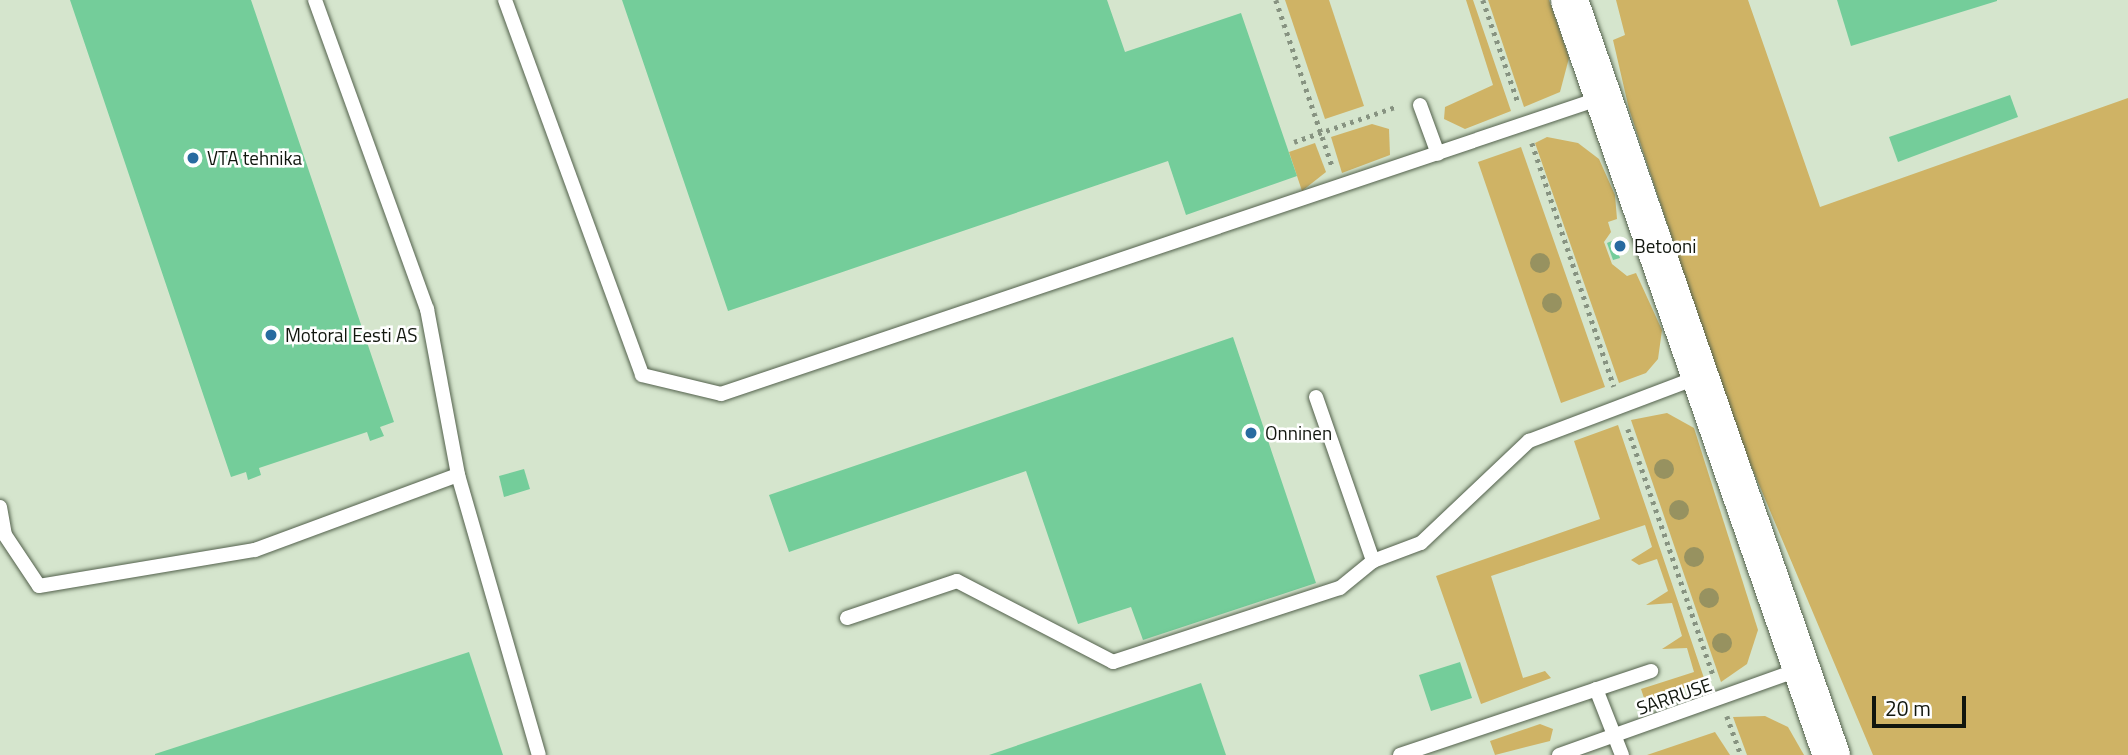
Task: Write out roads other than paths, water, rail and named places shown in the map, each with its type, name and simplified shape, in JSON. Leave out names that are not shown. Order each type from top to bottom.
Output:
[{"type":"street","points":[[1569,0],[1696,378],[1831,755]]},
{"type":"lane","points":[[315,0],[427,309],[458,475],[539,755]]},
{"type":"lane","points":[[505,0],[642,375],[720,394],[1601,98]]},
{"type":"lane","points":[[1413,104],[1438,154]]},
{"type":"lane","points":[[847,618],[957,581],[1113,662],[1340,588],[1373,561],[1421,543],[1529,441],[1696,378]]},
{"type":"lane","points":[[1316,397],[1373,561]]},
{"type":"lane","points":[[0,507],[5,536],[39,586],[255,550],[458,475]]},
{"type":"lane","name":"SARRUSE","points":[[1559,755],[1722,700],[1800,669]]},
{"type":"lane","points":[[1400,755],[1431,750],[1651,671]]},
{"type":"lane","points":[[1596,689],[1622,755]]},
{"type":"place","name":"VTA tehnika","points":[[193,158]]},
{"type":"place","name":"Betooni","points":[[1620,246]]},
{"type":"place","name":"Motoral Eesti AS","points":[[271,335]]},
{"type":"place","name":"Onninen","points":[[1251,433]]}]
